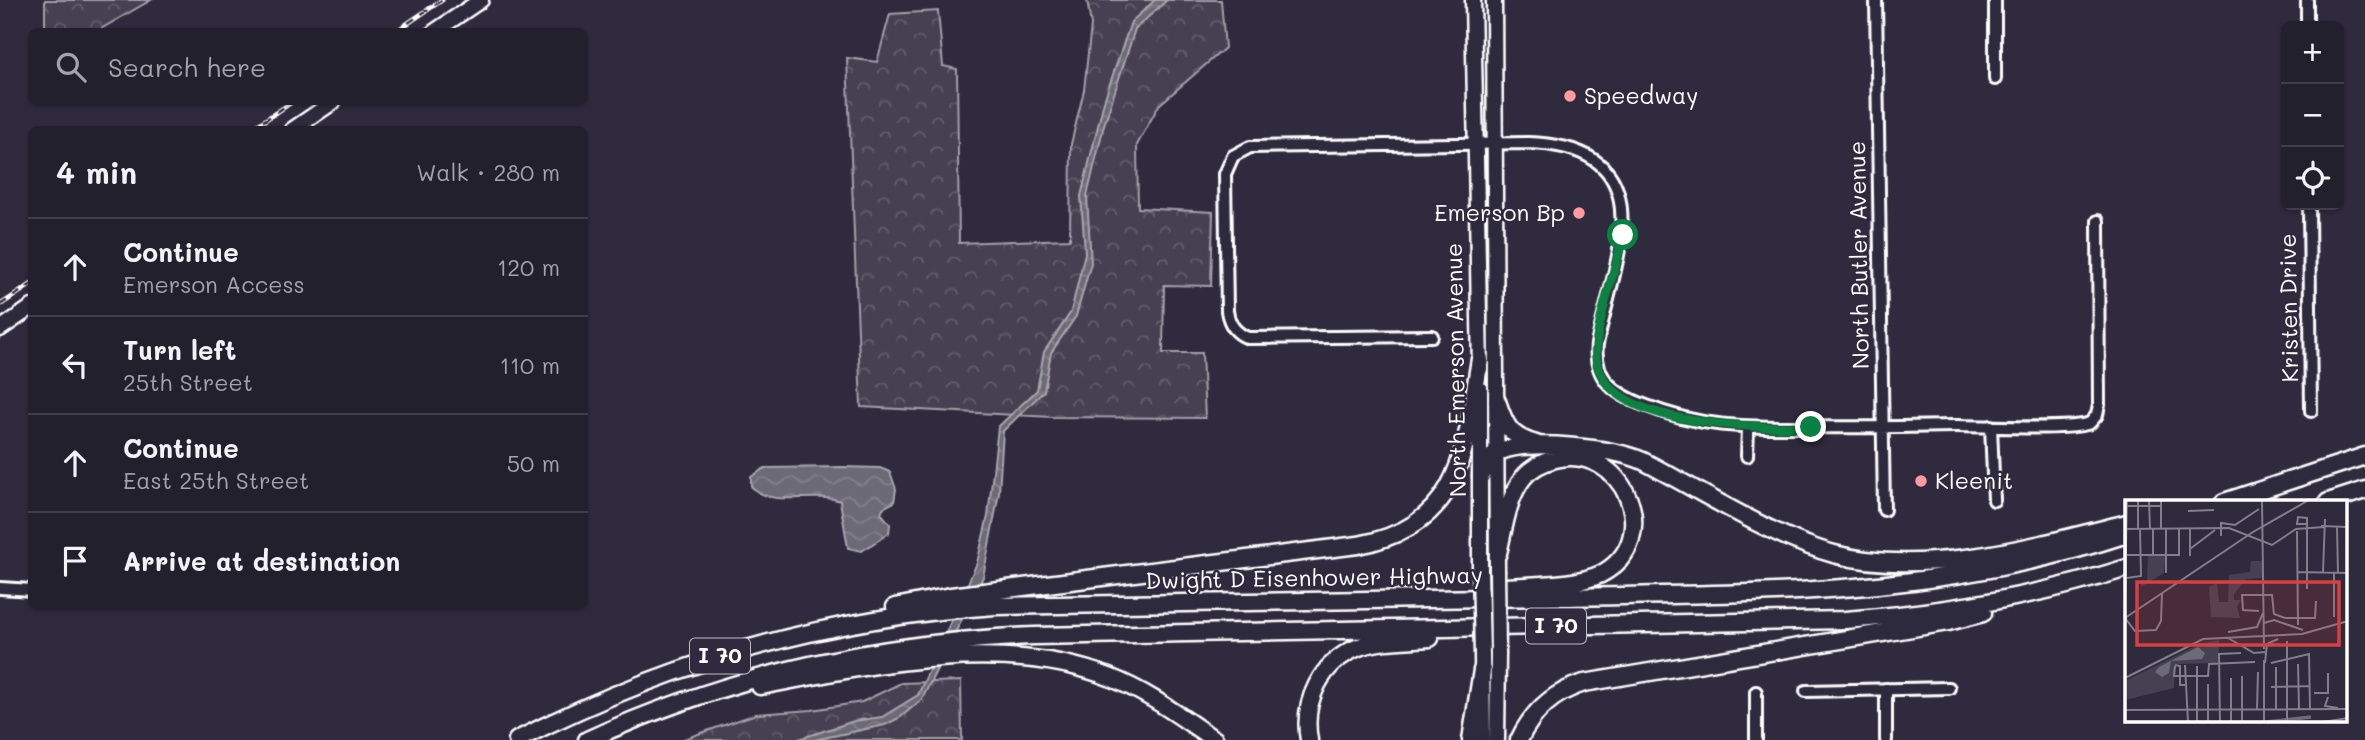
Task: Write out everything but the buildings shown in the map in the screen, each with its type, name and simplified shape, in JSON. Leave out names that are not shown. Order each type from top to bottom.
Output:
[{"type":"highway","points":[[937,604],[1005,589],[1357,545],[1394,535],[1429,512],[1459,470],[1467,443],[1480,359]]},
{"type":"highway","points":[[1497,401],[1504,423],[1512,435],[1545,447]]},
{"type":"highway","points":[[1481,476],[1489,459],[1507,449],[1597,449],[1637,458],[1793,539],[1835,554],[1863,560],[1917,561],[1996,552],[2125,523]]},
{"type":"highway","points":[[2230,500],[2365,456]]},
{"type":"highway","points":[[1364,600],[1580,580],[1598,575],[1619,560],[1629,543],[1634,519],[1628,493],[1611,472],[1591,460],[1568,457],[1541,464],[1527,474],[1516,490],[1498,562]]},
{"type":"highway","points":[[2334,500],[2365,489]]},
{"type":"highway","points":[[2220,500],[2260,490]]},
{"type":"highway","name":"Dwight D Eisenhower Highway","points":[[937,604],[995,606],[1803,592],[1884,587],[1959,577],[2060,556],[2125,535]]},
{"type":"highway","name":"I 70","points":[[587,740],[661,709],[776,672],[918,644],[979,638],[1876,618],[1975,605],[2079,582],[2125,569]]},
{"type":"highway","points":[[1519,740],[1528,723],[1548,702],[1565,690],[1584,683],[1948,622],[2079,582]]},
{"type":"highway","name":"I 70","points":[[517,740],[600,700],[668,672],[902,605],[937,604]]},
{"type":"highway","points":[[1309,740],[1308,712],[1314,688],[1328,668],[1346,653],[1374,643],[1535,626]]},
{"type":"highway","points":[[661,709],[838,671],[969,658],[1040,659],[1098,673],[1136,689],[1215,740]]},
{"type":"highway","points":[[1471,740],[1482,662]]},
{"type":"main road","points":[[440,28],[481,0]]},
{"type":"main road","name":"North Emerson Avenue","points":[[1474,0],[1486,144],[1497,401],[1497,740]]},
{"type":"main road","name":"North Emerson Avenue","points":[[1483,740],[1480,359],[1486,144],[1494,0]]},
{"type":"main road","points":[[298,126],[329,105]]},
{"type":"main road","points":[[0,329],[28,310]]},
{"type":"street","name":"North Butler Avenue","points":[[1876,0],[1884,510]]},
{"type":"street","points":[[1995,0],[1995,79]]},
{"type":"street","points":[[2307,0],[2307,21]]},
{"type":"street","points":[[1432,336],[1248,338],[1233,328],[1227,311],[1225,174],[1233,156],[1250,147],[1544,143],[1574,149],[1601,168],[1615,188],[1623,215],[1623,235],[1596,348],[1599,370],[1606,382],[1621,396],[1677,418],[1704,425],[1748,428],[2083,425],[2097,415],[2098,220]]},
{"type":"street","name":"Kristen Drive","points":[[2309,210],[2311,411]]},
{"type":"street","points":[[1991,426],[1994,500]]},
{"type":"street","points":[[1747,456],[1748,428]]},
{"type":"street","points":[[0,589],[28,590]]},
{"type":"street","points":[[1806,691],[1949,688]]},
{"type":"street","points":[[1886,689],[1886,740]]},
{"type":"street","points":[[1756,692],[1756,740]]},
{"type":"green space","points":[[45,0],[151,0],[102,28],[45,28]]},
{"type":"green space","points":[[1087,0],[1221,0],[1225,48],[1159,105],[1137,145],[1138,208],[1213,212],[1211,286],[1164,285],[1163,353],[1202,353],[1205,418],[1053,417],[861,407],[847,58],[877,62],[890,14],[938,11],[943,66],[957,69],[959,243],[1070,239],[1071,144],[1084,90],[1091,25]]},
{"type":"green space","points":[[961,681],[962,740],[681,740],[756,714],[812,710],[862,702],[901,683]]},
{"type":"water","points":[[1155,0],[1167,0],[1135,29],[1104,125],[1087,196],[1091,263],[1076,316],[1051,353],[1044,391],[1003,431],[999,493],[983,577],[922,699],[901,717],[885,725],[814,740],[796,740],[854,721],[882,717],[918,695],[977,563],[988,516],[998,427],[1037,390],[1044,352],[1071,312],[1085,253],[1081,196],[1104,101],[1131,22]]},
{"type":"water","points":[[765,468],[880,468],[890,472],[896,489],[894,502],[883,508],[881,513],[890,524],[889,533],[862,551],[848,548],[840,501],[829,498],[770,497],[751,486],[751,477]]},
{"type":"railway","points":[[401,28],[442,0]]},
{"type":"railway","points":[[256,126],[288,105]]},
{"type":"railway","points":[[0,305],[28,287]]},
{"type":"place","name":"Speedway","points":[[1570,96]]},
{"type":"place","name":"Emerson Bp","points":[[1579,213]]},
{"type":"place","name":"Kleenit","points":[[1921,481]]},
{"type":"route","points":[[1623,235],[1596,348],[1599,370],[1611,388],[1621,396],[1704,425],[1748,428],[1811,427]]}]
